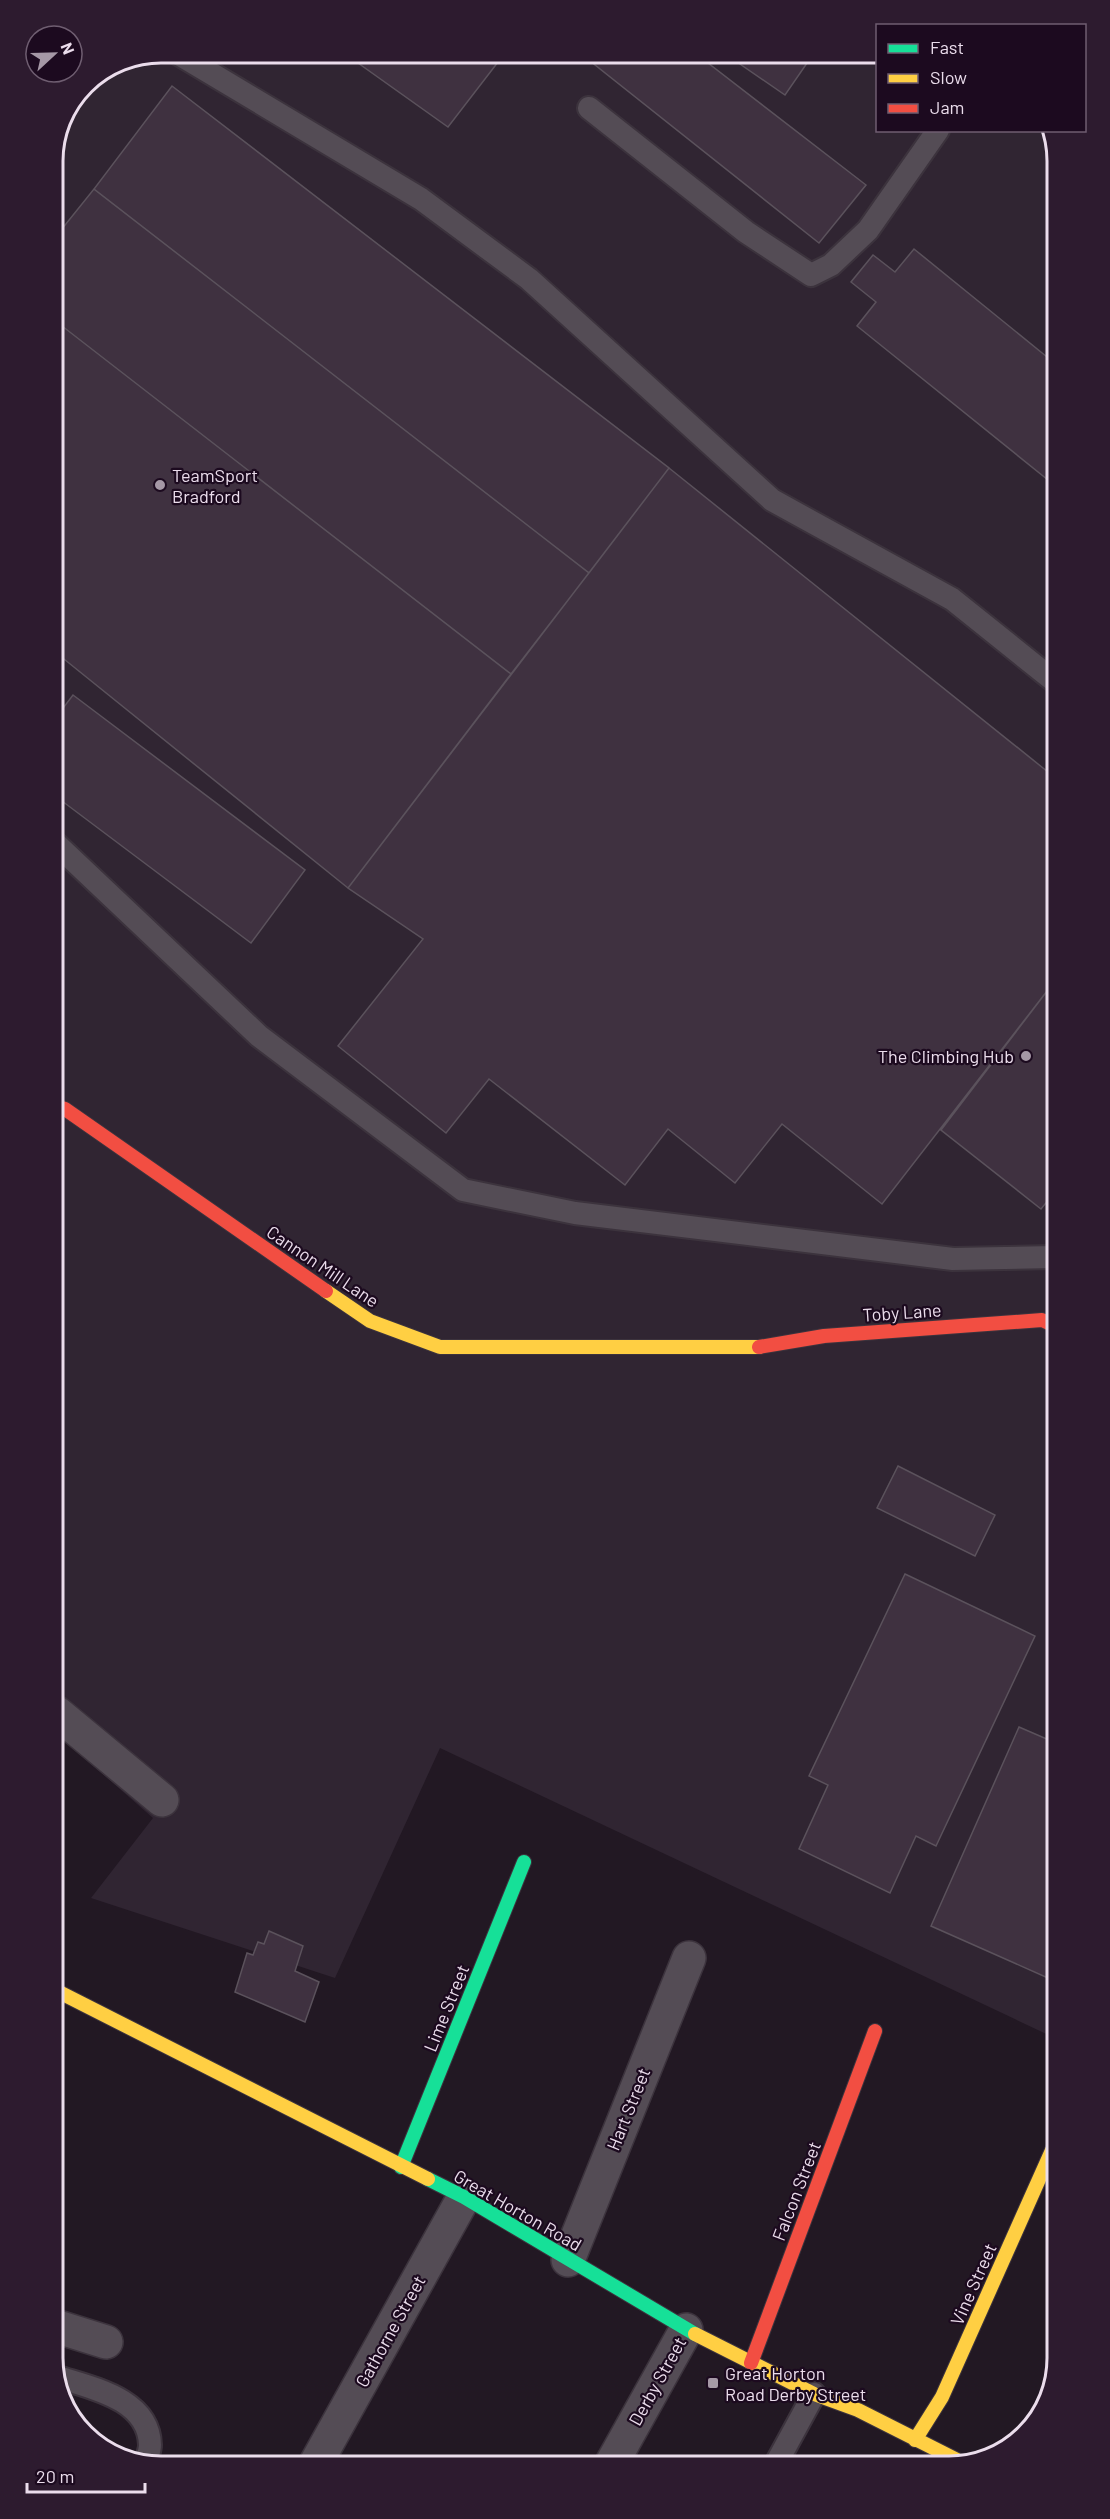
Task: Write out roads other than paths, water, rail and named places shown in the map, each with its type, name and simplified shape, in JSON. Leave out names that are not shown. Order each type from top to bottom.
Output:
[{"type":"street","name":"Cannon Mill Lane","points":[[63,1108],[370,1321],[440,1347],[752,1348]]},
{"type":"street","name":"Toby Lane","points":[[752,1348],[824,1336],[1042,1320],[1047,1322]]},
{"type":"street","points":[[63,1718],[162,1800]]},
{"type":"street","name":"Lime Street","points":[[401,2167],[524,1862]]},
{"type":"street","name":"Hart Street","points":[[568,2260],[689,1958]]},
{"type":"street","name":"Great Horton Road","points":[[63,1994],[464,2197],[686,2330],[814,2394],[858,2410],[949,2456]]},
{"type":"street","name":"Falcon Street","points":[[751,2363],[875,2031]]},
{"type":"street","name":"Vine Street","points":[[915,2440],[942,2397],[1047,2161]]},
{"type":"street","name":"Gathorne Street","points":[[320,2456],[464,2197]]},
{"type":"street","points":[[63,2329],[106,2342]]},
{"type":"street","name":"Derby Street","points":[[616,2456],[686,2330]]},
{"type":"lane","points":[[195,63],[421,199],[529,279],[772,500],[952,599],[1047,675]]},
{"type":"lane","points":[[589,108],[746,232],[811,275],[831,266],[868,230],[937,132]]},
{"type":"lane","points":[[63,851],[259,1036],[463,1190],[575,1213],[953,1258],[1047,1257]]},
{"type":"lane","points":[[66,2379],[113,2395],[141,2416],[150,2444],[148,2455]]},
{"type":"lane","points":[[780,2456],[814,2394]]},
{"type":"place","name":"TeamSport Bradford","points":[[160,485]]},
{"type":"place","name":"The Climbing Hub","points":[[1026,1056]]},
{"type":"place","name":"Great Horton Road Derby Street","points":[[713,2383]]}]
